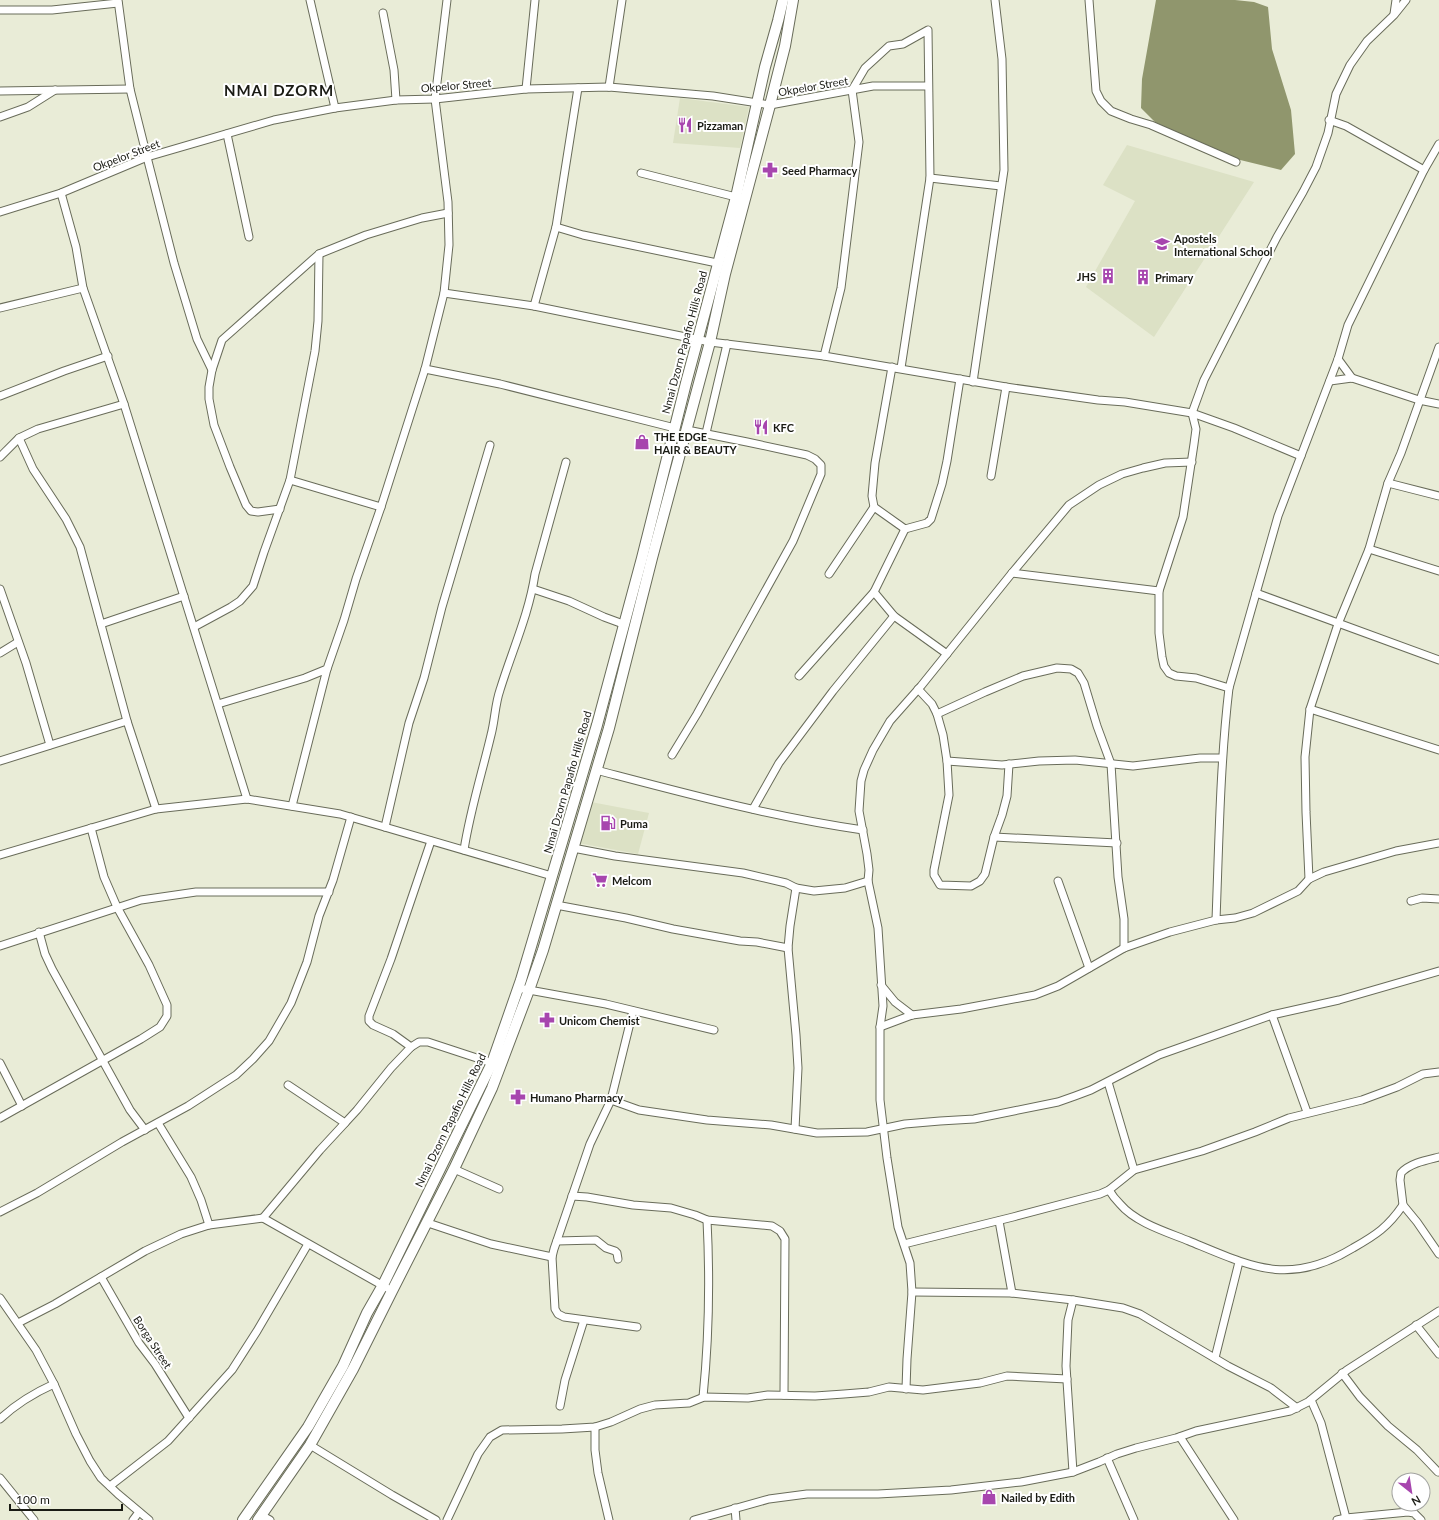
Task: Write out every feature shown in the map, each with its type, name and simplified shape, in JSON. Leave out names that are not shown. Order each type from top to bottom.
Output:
[{"type":"street","points":[[310,0],[335,108]]},
{"type":"street","points":[[292,806],[327,669],[381,507],[424,369],[444,292],[449,245],[448,213],[435,99],[447,0]]},
{"type":"street","points":[[526,89],[535,0]]},
{"type":"street","points":[[609,88],[622,0]]},
{"type":"street","name":"Nmai Dzorn Papafio Hills Road","points":[[263,1518],[310,1445],[354,1369],[387,1288],[492,1063],[518,988],[597,725],[642,558],[674,428],[736,197],[765,66],[783,0]]},
{"type":"street","name":"Nmai Dzorn Papafio Hills Road","points":[[243,1520],[308,1426],[342,1366],[367,1313],[387,1288],[428,1223],[492,1088],[529,990],[543,950],[609,728],[652,558],[710,342],[725,274],[785,46],[793,0]]},
{"type":"street","points":[[973,382],[1004,170],[1002,59],[995,0]]},
{"type":"street","points":[[1089,0],[1096,91],[1101,101],[1111,111],[1131,120],[1151,125],[1236,162]]},
{"type":"street","points":[[1394,15],[1396,0]]},
{"type":"street","points":[[1229,688],[1196,678],[1176,676],[1169,673],[1164,666],[1162,657],[1159,633],[1159,591],[1183,517],[1196,429],[1192,413],[1204,380],[1277,237],[1316,167],[1328,133],[1329,120],[1336,94],[1350,65],[1367,41],[1394,15],[1406,0]]},
{"type":"street","points":[[0,10],[52,10],[118,2],[130,89],[146,157],[174,263],[197,339],[212,370]]},
{"type":"street","points":[[383,13],[394,70],[396,100]]},
{"type":"street","points":[[824,356],[841,288],[859,142],[852,90],[866,68],[889,46],[903,44],[928,30],[930,178],[900,368]]},
{"type":"street","name":"Okpelor Street","points":[[0,212],[61,193],[146,157],[274,120],[335,108],[396,100],[435,99],[526,89],[578,88],[609,88],[713,96],[770,105],[873,86],[928,86]]},
{"type":"street","points":[[534,306],[556,227],[578,88]]},
{"type":"street","points":[[0,90],[130,89]]},
{"type":"street","points":[[0,117],[28,107],[55,90]]},
{"type":"street","points":[[1329,120],[1346,126],[1424,170]]},
{"type":"street","points":[[227,134],[249,237]]},
{"type":"street","points":[[1216,920],[1222,758],[1229,688],[1278,516],[1330,381],[1348,325],[1424,170],[1439,144]]},
{"type":"street","points":[[641,173],[736,197]]},
{"type":"street","points":[[930,178],[1001,186]]},
{"type":"street","points":[[61,193],[76,247],[83,288],[124,404],[247,799]]},
{"type":"street","points":[[280,508],[258,512],[251,511],[246,505],[230,468],[210,412],[209,399],[212,370],[222,340],[319,254],[366,235],[422,218],[448,213]]},
{"type":"street","points":[[556,227],[583,235],[717,264]]},
{"type":"street","points":[[194,627],[240,601],[253,586],[290,480],[315,350],[318,321],[319,254]]},
{"type":"street","points":[[0,308],[83,288]]},
{"type":"street","points":[[444,292],[534,306],[710,342],[824,356],[892,368],[900,368],[973,382],[1098,400],[1126,402],[1192,413],[1234,428],[1301,456]]},
{"type":"street","points":[[706,433],[726,344]]},
{"type":"street","points":[[1309,879],[1305,757],[1310,709],[1338,624],[1369,549],[1388,483],[1401,453],[1439,347]]},
{"type":"street","points":[[0,396],[64,371],[108,356]]},
{"type":"street","points":[[1338,358],[1352,378]]},
{"type":"street","points":[[829,574],[874,507],[872,496],[875,463],[892,368]]},
{"type":"street","points":[[424,369],[500,384],[674,428]]},
{"type":"street","points":[[1330,381],[1352,378],[1419,400],[1439,404]]},
{"type":"street","points":[[799,676],[874,592],[905,529],[927,523],[931,519],[942,484],[947,461],[960,379]]},
{"type":"street","points":[[991,476],[1006,387]]},
{"type":"street","points":[[0,457],[19,438],[38,429],[124,404]]},
{"type":"street","points":[[672,755],[697,714],[793,541],[821,474],[821,465],[815,459],[807,455],[687,430]]},
{"type":"street","points":[[19,438],[33,469],[66,519],[80,547],[127,722],[156,809]]},
{"type":"street","points":[[384,827],[409,723],[424,678],[440,614],[490,445]]},
{"type":"street","points":[[464,850],[466,836],[492,733],[499,691],[517,642],[533,589],[535,574],[566,462]]},
{"type":"street","points":[[906,1389],[912,1292],[910,1263],[898,1227],[887,1158],[880,1100],[880,1027],[883,1006],[878,928],[868,881],[869,870],[859,811],[861,781],[864,770],[873,750],[890,721],[1069,505],[1106,481],[1143,468],[1166,463],[1192,462]]},
{"type":"street","points":[[290,480],[381,507]]},
{"type":"street","points":[[1388,483],[1439,496]]},
{"type":"street","points":[[874,507],[905,529]]},
{"type":"street","points":[[1369,549],[1439,571]]},
{"type":"street","points":[[1012,573],[1159,591]]},
{"type":"street","points":[[0,589],[50,745]]},
{"type":"street","points":[[533,589],[569,601],[604,617],[624,624]]},
{"type":"street","points":[[874,592],[894,616],[947,654]]},
{"type":"street","points":[[1256,593],[1439,660]]},
{"type":"street","points":[[101,624],[184,596]]},
{"type":"street","points":[[753,809],[779,763],[833,691],[894,616]]},
{"type":"street","points":[[0,653],[18,642]]},
{"type":"street","points":[[937,714],[1023,676],[1057,668],[1071,669],[1078,673],[1084,683],[1097,726],[1111,764],[1118,877],[1124,919],[1124,948]]},
{"type":"street","points":[[218,704],[306,678],[327,669]]},
{"type":"street","points":[[918,689],[932,704],[937,714],[943,735],[947,761],[949,795],[934,870],[934,874],[940,885],[971,886],[980,881],[985,874],[994,837],[1007,796],[1009,764]]},
{"type":"street","points":[[1310,709],[1439,750]]},
{"type":"street","points":[[0,761],[127,722]]},
{"type":"street","points":[[947,761],[1002,765],[1039,761],[1076,760],[1133,766],[1200,758],[1222,758]]},
{"type":"street","points":[[596,770],[715,801],[834,826],[863,830]]},
{"type":"street","points":[[0,855],[156,809],[247,799],[340,814],[552,876]]},
{"type":"street","points":[[0,1212],[37,1193],[63,1176],[188,1106],[236,1075],[269,1041],[291,1003],[307,962],[319,916],[333,880],[351,817]]},
{"type":"street","points":[[0,1118],[160,1027],[167,1016],[166,1005],[156,980],[117,907],[104,877],[91,828]]},
{"type":"street","points":[[994,837],[1117,843]]},
{"type":"street","points":[[411,1047],[393,1034],[373,1025],[369,1021],[369,1016],[389,965],[431,840]]},
{"type":"street","points":[[880,1027],[912,1015],[961,1009],[1035,995],[1058,986],[1124,948],[1170,932],[1216,920],[1235,918],[1253,913],[1298,891],[1309,879],[1324,872],[1396,851],[1439,843]]},
{"type":"street","points":[[573,848],[615,856],[743,873],[786,883],[796,888],[814,891],[845,888],[868,881]]},
{"type":"street","points":[[1058,881],[1089,968]]},
{"type":"street","points":[[795,1129],[798,1068],[788,948],[796,888]]},
{"type":"street","points":[[0,946],[39,932],[76,922],[141,900],[196,892],[329,892]]},
{"type":"street","points":[[1412,901],[1422,898],[1439,899]]},
{"type":"street","points":[[556,905],[740,941],[757,942],[788,948]]},
{"type":"street","points":[[39,932],[45,954],[130,1110],[145,1130]]},
{"type":"street","points":[[611,1100],[645,1111],[707,1120],[771,1125],[817,1133],[867,1132],[905,1124],[974,1120],[1058,1102],[1091,1090],[1159,1055],[1272,1015],[1339,1000],[1439,971]]},
{"type":"street","points":[[881,985],[895,1002],[912,1015]]},
{"type":"street","points":[[518,988],[606,1004],[714,1030]]},
{"type":"street","points":[[633,1011],[611,1100],[590,1144],[552,1257],[554,1309],[558,1314],[564,1317],[637,1327]]},
{"type":"street","points":[[1272,1015],[1307,1112]]},
{"type":"street","points":[[264,1218],[320,1150],[357,1110],[391,1068],[411,1047],[419,1042],[428,1042],[492,1063]]},
{"type":"street","points":[[0,1063],[22,1106]]},
{"type":"street","points":[[904,1244],[999,1221],[1091,1196],[1109,1190],[1134,1170],[1202,1151],[1307,1112],[1362,1100],[1397,1087],[1423,1074],[1439,1072]]},
{"type":"street","points":[[1108,1082],[1134,1170]]},
{"type":"street","points":[[288,1085],[345,1123]]},
{"type":"street","points":[[158,1123],[191,1177],[201,1200],[209,1226]]},
{"type":"street","points":[[1439,1157],[1407,1168],[1401,1173],[1400,1180],[1403,1205],[1417,1222],[1439,1254]]},
{"type":"street","points":[[454,1169],[499,1189]]},
{"type":"street","points":[[1109,1190],[1120,1205],[1130,1214],[1158,1229],[1239,1262],[1283,1271],[1299,1270],[1323,1264],[1344,1254],[1375,1236],[1388,1225],[1403,1205]]},
{"type":"street","points":[[572,1196],[587,1197],[632,1205],[672,1208],[707,1220],[772,1226],[780,1231],[785,1239],[784,1395]]},
{"type":"street","points":[[18,1323],[55,1304],[145,1251],[181,1234],[209,1226],[264,1218],[387,1288]]},
{"type":"street","points":[[703,1397],[707,1359],[709,1264],[707,1220]]},
{"type":"street","points":[[999,1221],[1012,1293]]},
{"type":"street","points":[[428,1223],[491,1244],[552,1257]]},
{"type":"street","points":[[557,1241],[596,1240],[606,1248],[615,1251],[618,1259]]},
{"type":"street","points":[[110,1486],[168,1441],[232,1370],[257,1331],[308,1244]]},
{"type":"street","points":[[1215,1358],[1239,1262]]},
{"type":"street","name":"Borga Street","points":[[101,1277],[139,1343],[189,1418]]},
{"type":"street","points":[[912,1292],[1012,1293],[1073,1300],[1134,1310],[1228,1366],[1271,1388],[1297,1408]]},
{"type":"street","points":[[0,1298],[4,1306],[18,1323],[36,1350],[54,1384],[76,1434],[101,1478],[149,1520]]},
{"type":"street","points":[[1073,1300],[1068,1320],[1067,1378],[1073,1472]]},
{"type":"street","points":[[694,1520],[769,1499],[807,1494],[878,1494],[951,1490],[1020,1482],[1073,1472],[1131,1449],[1180,1437],[1196,1431],[1290,1411],[1297,1408],[1311,1400],[1342,1373],[1439,1311]]},
{"type":"street","points":[[560,1406],[565,1380],[584,1320]]},
{"type":"street","points":[[1416,1325],[1439,1354]]},
{"type":"street","points":[[1342,1373],[1360,1397],[1388,1426],[1417,1450],[1438,1472]]},
{"type":"street","points":[[447,1520],[478,1454],[490,1437],[496,1432],[502,1430],[595,1427],[611,1422],[640,1409],[655,1405],[689,1402],[703,1397],[748,1398],[768,1395],[836,1395],[869,1392],[889,1387],[923,1390],[990,1381],[1007,1376],[1067,1378]]},
{"type":"street","points":[[0,1419],[10,1409],[33,1394],[54,1384]]},
{"type":"street","points":[[1311,1400],[1321,1423],[1346,1518]]},
{"type":"street","points":[[595,1427],[595,1450],[598,1473],[609,1520]]},
{"type":"street","points":[[1180,1437],[1234,1520]]},
{"type":"street","points":[[310,1445],[436,1520]]},
{"type":"street","points":[[1107,1458],[1134,1520]]},
{"type":"street","points":[[0,1478],[34,1520]]},
{"type":"street","points":[[735,1508],[736,1520]]},
{"type":"street","points":[[133,1520],[139,1512]]},
{"type":"street","points":[[1337,1520],[1408,1512],[1414,1513],[1421,1520]]},
{"type":"shaded area","points":[[1156,0],[1235,0],[1254,2],[1268,7],[1272,49],[1291,110],[1295,154],[1281,170],[1228,157],[1170,133],[1155,122],[1141,108],[1142,79]]},
{"type":"shaded area","points":[[680,98],[749,107],[740,148],[673,143]]},
{"type":"shaded area","name":"Apostels International School","points":[[1127,145],[1254,182],[1154,337],[1086,287],[1135,201],[1103,185]]},
{"type":"shaded area","points":[[591,802],[649,813],[638,854],[578,843]]},
{"type":"place","name":"Pizzaman","points":[[685,125]]},
{"type":"place","name":"Seed Pharmacy","points":[[770,170]]},
{"type":"place","name":"Apostels International School","points":[[1162,244]]},
{"type":"place","name":"JHS","points":[[1108,276]]},
{"type":"place","name":"Primary","points":[[1143,277]]},
{"type":"place","name":"KFC","points":[[761,427]]},
{"type":"place","name":"THE EDGE HAIR & BEAUTY","points":[[642,442]]},
{"type":"place","name":"Puma","points":[[608,823]]},
{"type":"place","name":"Melcom","points":[[600,880]]},
{"type":"place","name":"Unicom Chemist","points":[[547,1020]]},
{"type":"place","name":"Humano Pharmacy","points":[[518,1097]]},
{"type":"place","name":"Nailed by Edith","points":[[989,1497]]},
{"type":"district","name":"NMAI DZORM","points":[[279,90]]}]
